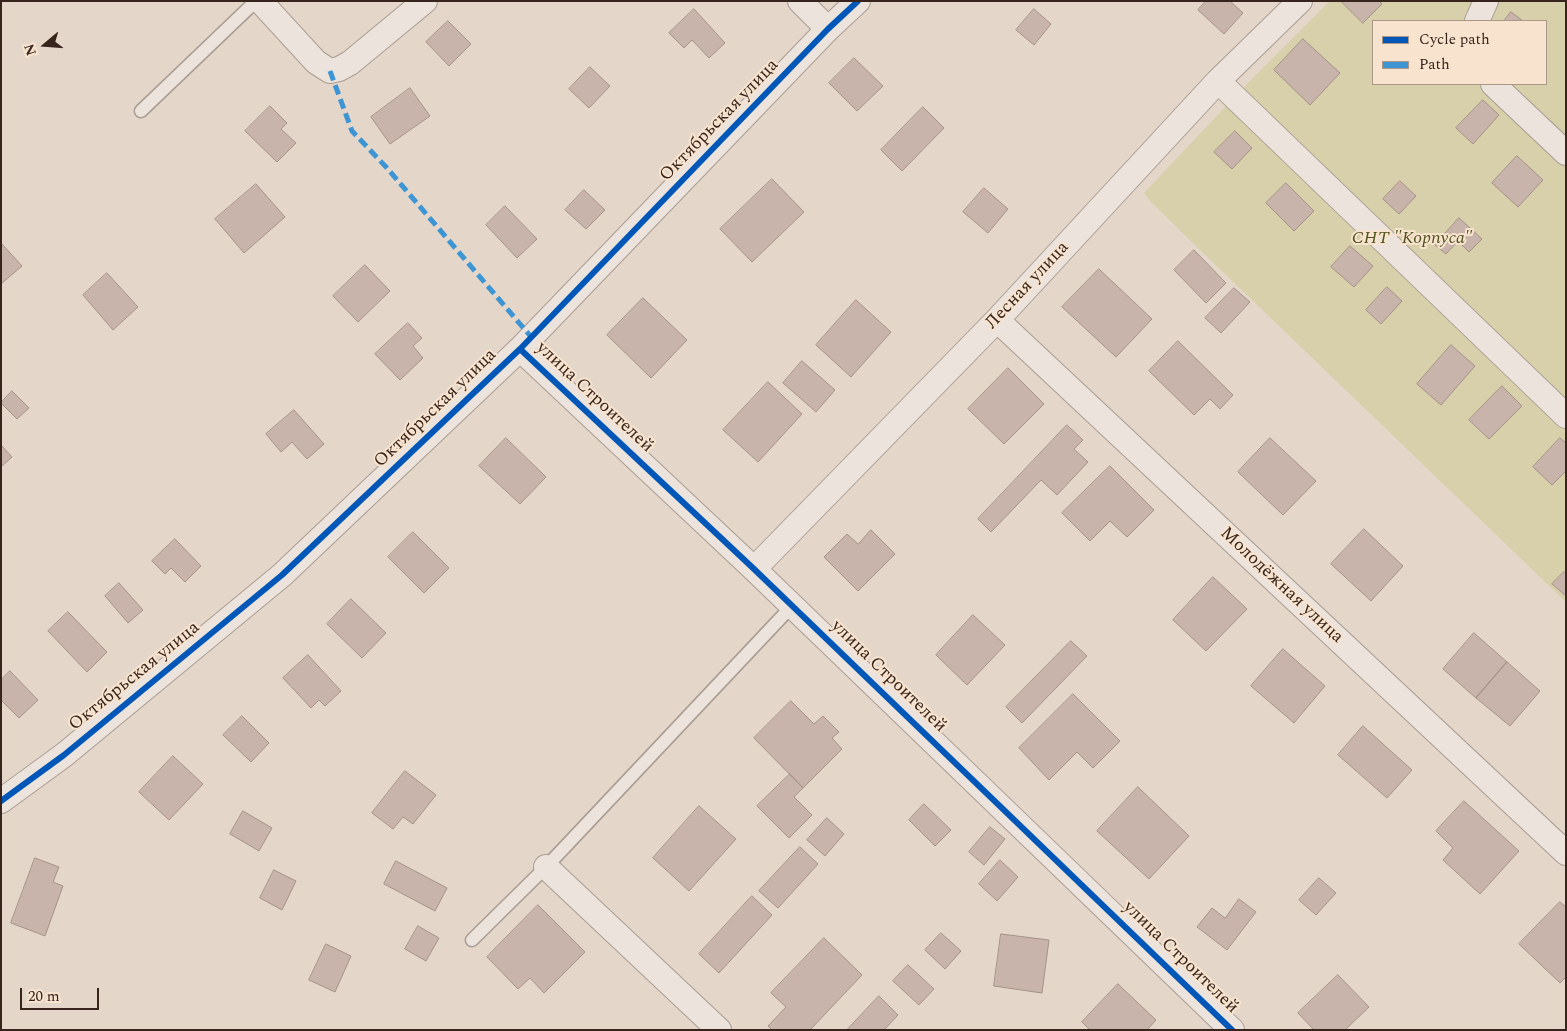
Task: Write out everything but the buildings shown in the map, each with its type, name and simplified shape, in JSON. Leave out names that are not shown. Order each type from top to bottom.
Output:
[{"type":"street","points":[[260,1],[316,62],[330,71],[350,63],[425,1]]},
{"type":"street","points":[[800,1],[828,29]]},
{"type":"street","name":"Октябрьская улица","points":[[1,800],[79,743],[282,575],[520,349],[828,29],[858,1]]},
{"type":"street","name":"Лесная улица","points":[[754,570],[997,320],[1218,81],[1300,1]]},
{"type":"street","points":[[1477,20],[1486,1]]},
{"type":"street","points":[[1218,81],[1566,416]]},
{"type":"street","points":[[1495,85],[1566,153]]},
{"type":"street","name":"Молодёжная улица","points":[[997,320],[1566,853]]},
{"type":"street","name":"улица Строителей","points":[[520,349],[792,606],[1232,1030]]},
{"type":"street","points":[[546,867],[719,1030]]},
{"type":"lane","points":[[141,111],[256,1]]},
{"type":"lane","points":[[472,940],[546,867],[792,606]]},
{"type":"green space","name":"СНТ \"Корпуса\"","points":[[1330,1],[1566,1],[1566,602],[1199,249],[1144,193],[1244,87]]},
{"type":"marked path","points":[[330,71],[352,131],[387,168],[532,338]]},
{"type":"cycle path","points":[[1,801],[64,755],[282,575],[520,349],[828,29],[858,1]]},
{"type":"cycle path","points":[[520,349],[754,569],[1232,1030]]}]
